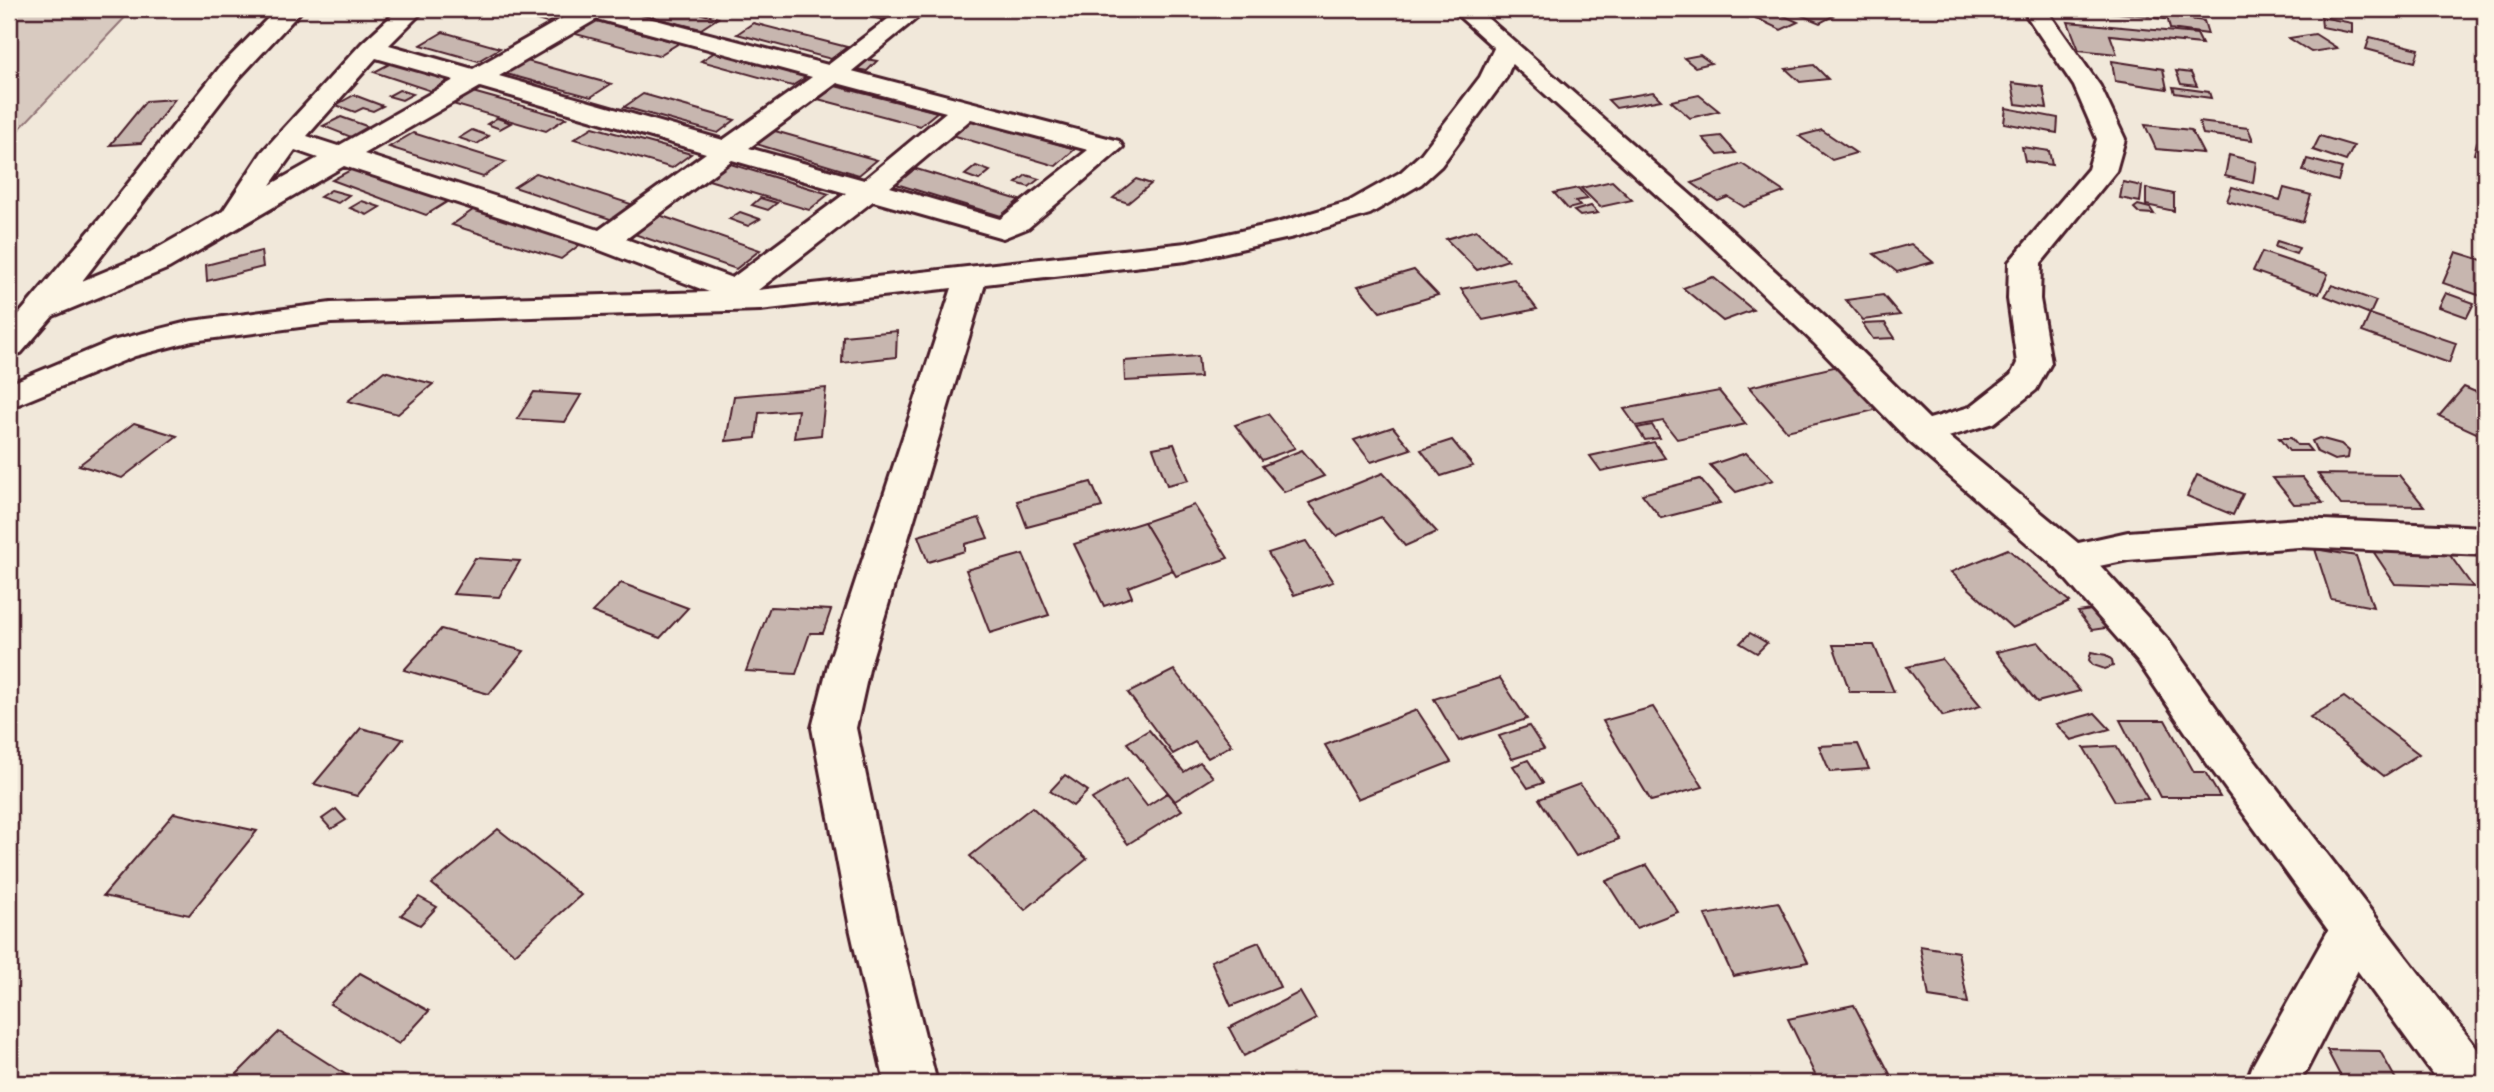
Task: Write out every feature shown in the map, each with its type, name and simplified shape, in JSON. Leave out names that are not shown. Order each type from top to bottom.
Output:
[{"type":"street","points":[[9,346],[71,278],[223,82],[272,24],[291,9]]},
{"type":"street","points":[[234,218],[272,158],[371,48],[413,9]]},
{"type":"street","points":[[43,309],[158,261],[475,79],[592,9],[831,75],[1110,147],[1017,222],[1003,229],[475,79],[371,48]]},
{"type":"street","points":[[603,240],[831,75],[916,9]]},
{"type":"street","points":[[1463,9],[1713,230],[1826,336],[1922,433],[2070,558],[2154,652],[2355,929],[2472,1069]]},
{"type":"street","points":[[1922,433],[1982,415],[2024,382],[2034,363],[2024,299],[2025,262],[2102,171],[2111,139],[2087,86],[2034,9]]},
{"type":"street","points":[[9,397],[124,348],[192,331],[331,313],[748,295],[972,276],[1186,252],[1283,231],[1359,208],[1411,178],[1431,160],[1493,78],[1506,49]]},
{"type":"street","points":[[748,295],[965,110]]},
{"type":"street","points":[[289,139],[603,240],[748,295]]},
{"type":"street","points":[[911,1083],[874,928],[834,728],[849,665],[972,276]]},
{"type":"street","points":[[2070,558],[2128,546],[2299,533],[2485,541]]},
{"type":"street","points":[[2272,1083],[2355,929]]},
{"type":"shaded area","points":[[9,9],[133,9],[9,140]]},
{"type":"building","points":[[499,9],[547,9],[563,13],[547,23]]},
{"type":"building","points":[[620,9],[682,9],[718,18],[701,29]]},
{"type":"building","points":[[840,9],[898,9],[883,20]]},
{"type":"building","points":[[1786,9],[1815,9],[1833,16],[1820,23]]},
{"type":"building","points":[[2108,9],[2146,9],[2149,16],[2109,12]]},
{"type":"building","points":[[2149,9],[2170,9],[2174,16],[2162,15],[2165,19],[2155,18]]},
{"type":"building","points":[[2366,9],[2420,9],[2410,17],[2392,10],[2383,17],[2364,11]]},
{"type":"building","points":[[1771,10],[1798,22],[1781,30],[1754,17]]},
{"type":"building","points":[[2167,16],[2204,21],[2208,34],[2170,29]]},
{"type":"building","points":[[2321,17],[2352,23],[2352,33],[2322,27]]},
{"type":"building","points":[[590,19],[679,43],[658,56],[568,32]]},
{"type":"building","points":[[2068,22],[2197,34],[2202,44],[2110,35],[2117,54],[2079,50]]},
{"type":"building","points":[[753,23],[847,47],[831,59],[737,34]]},
{"type":"building","points":[[443,32],[500,48],[478,61],[421,45]]},
{"type":"building","points":[[2315,34],[2337,48],[2311,52],[2289,38]]},
{"type":"building","points":[[2370,37],[2419,49],[2415,62],[2366,49]]},
{"type":"building","points":[[715,52],[806,77],[792,86],[701,61]]},
{"type":"building","points":[[1700,55],[1711,63],[1695,67],[1684,58]]},
{"type":"building","points":[[866,59],[877,61],[867,71],[856,69]]},
{"type":"building","points":[[523,60],[611,84],[591,97],[503,73]]},
{"type":"building","points":[[2112,61],[2163,69],[2167,89],[2115,81]]},
{"type":"building","points":[[393,62],[449,80],[431,91],[374,72]]},
{"type":"building","points":[[1814,65],[1828,79],[1800,82],[1786,69]]},
{"type":"building","points":[[2176,71],[2191,73],[2197,86],[2181,84]]},
{"type":"building","points":[[2012,83],[2043,87],[2047,108],[2016,104]]},
{"type":"building","points":[[835,86],[937,112],[920,126],[818,99]]},
{"type":"building","points":[[2173,87],[2209,92],[2211,98],[2175,93]]},
{"type":"building","points":[[399,90],[413,94],[402,100],[388,96]]},
{"type":"building","points":[[469,91],[566,118],[546,131],[449,103]]},
{"type":"building","points":[[1653,92],[1661,100],[1616,108],[1608,100]]},
{"type":"building","points":[[643,94],[735,120],[718,133],[624,107]]},
{"type":"building","points":[[354,95],[383,106],[373,111],[363,108],[355,112],[336,105]]},
{"type":"building","points":[[1699,95],[1719,111],[1690,118],[1671,101]]},
{"type":"building","points":[[175,99],[141,143],[110,145],[146,101]]},
{"type":"building","points":[[2006,108],[2058,118],[2057,133],[2004,123]]},
{"type":"building","points":[[341,117],[369,127],[351,137],[323,126]]},
{"type":"building","points":[[969,117],[1075,149],[1056,166],[949,134]]},
{"type":"building","points":[[497,118],[511,123],[500,129],[487,124]]},
{"type":"building","points":[[2199,122],[2248,128],[2253,140],[2203,134]]},
{"type":"building","points":[[2145,125],[2191,130],[2203,153],[2156,149]]},
{"type":"building","points":[[593,127],[691,154],[672,168],[574,139]]},
{"type":"building","points":[[472,130],[489,136],[477,144],[459,138]]},
{"type":"building","points":[[1822,130],[1856,153],[1832,160],[1799,136]]},
{"type":"building","points":[[775,131],[877,160],[859,175],[756,144]]},
{"type":"building","points":[[413,133],[506,162],[483,177],[389,147]]},
{"type":"building","points":[[1721,136],[1736,153],[1718,155],[1703,138]]},
{"type":"building","points":[[2320,136],[2354,146],[2346,161],[2313,150]]},
{"type":"building","points":[[2477,142],[2485,145],[2485,157],[2474,154]]},
{"type":"building","points":[[2022,147],[2049,151],[2052,165],[2025,161]]},
{"type":"building","points":[[2229,155],[2256,162],[2253,183],[2225,176]]},
{"type":"building","points":[[2307,159],[2342,168],[2338,181],[2303,171]]},
{"type":"building","points":[[724,162],[829,194],[809,210],[702,178]]},
{"type":"building","points":[[1742,164],[1784,192],[1744,207],[1728,197],[1718,201],[1692,183]]},
{"type":"building","points":[[976,166],[990,171],[979,180],[965,175]]},
{"type":"building","points":[[356,167],[450,200],[426,215],[332,180]]},
{"type":"building","points":[[913,168],[1019,200],[1001,216],[893,183]]},
{"type":"building","points":[[536,173],[634,205],[613,220],[514,187]]},
{"type":"building","points":[[1026,175],[1039,179],[1029,187],[1016,183]]},
{"type":"building","points":[[1136,179],[1151,184],[1128,203],[1113,198]]},
{"type":"building","points":[[1612,181],[1632,200],[1600,207],[1581,188]]},
{"type":"building","points":[[2123,182],[2142,186],[2140,202],[2120,198]]},
{"type":"building","points":[[2232,187],[2280,200],[2284,188],[2311,195],[2303,222],[2227,201]]},
{"type":"building","points":[[1578,188],[1588,199],[1575,201],[1580,206],[1568,209],[1554,193]]},
{"type":"building","points":[[2146,188],[2174,194],[2174,211],[2146,205]]},
{"type":"building","points":[[331,190],[349,195],[338,203],[320,197]]},
{"type":"building","points":[[760,198],[777,203],[768,210],[752,205]]},
{"type":"building","points":[[362,201],[380,207],[367,215],[350,208]]},
{"type":"building","points":[[2138,205],[2150,208],[2154,214],[2139,213],[2134,208]]},
{"type":"building","points":[[1591,206],[1598,213],[1580,216],[1574,211]]},
{"type":"building","points":[[477,207],[586,240],[561,259],[452,225]]},
{"type":"building","points":[[740,212],[760,219],[748,226],[729,219]]},
{"type":"building","points":[[659,215],[760,250],[736,269],[634,234]]},
{"type":"building","points":[[1476,230],[1508,260],[1477,270],[1446,239]]},
{"type":"building","points":[[2277,241],[2299,248],[2296,254],[2275,247]]},
{"type":"building","points":[[1911,244],[1933,262],[1897,272],[1874,254]]},
{"type":"building","points":[[261,251],[263,267],[207,281],[206,265]]},
{"type":"building","points":[[2262,252],[2328,274],[2319,294],[2253,271]]},
{"type":"building","points":[[2456,252],[2485,261],[2484,297],[2443,283]]},
{"type":"building","points":[[1414,270],[1438,295],[1380,312],[1358,286]]},
{"type":"building","points":[[1713,277],[1753,310],[1723,321],[1683,288]]},
{"type":"building","points":[[1514,279],[1537,309],[1483,320],[1461,289]]},
{"type":"building","points":[[2332,285],[2376,301],[2370,314],[2325,296]]},
{"type":"building","points":[[2446,293],[2474,303],[2467,317],[2439,307]]},
{"type":"building","points":[[1883,295],[1900,315],[1863,320],[1846,300]]},
{"type":"building","points":[[2370,314],[2456,343],[2449,363],[2362,332]]},
{"type":"building","points":[[1885,323],[1895,338],[1873,339],[1863,324]]},
{"type":"building","points":[[897,331],[896,357],[842,363],[843,336]]},
{"type":"building","points":[[1198,356],[1200,377],[1125,381],[1124,361]]},
{"type":"building","points":[[1838,366],[1879,409],[1787,431],[1749,387]]},
{"type":"building","points":[[384,371],[433,384],[398,414],[348,401]]},
{"type":"building","points":[[2464,387],[2485,396],[2485,437],[2439,416]]},
{"type":"building","points":[[826,388],[821,435],[794,438],[798,410],[759,413],[756,438],[726,441],[734,396]]},
{"type":"building","points":[[1719,391],[1746,424],[1677,439],[1663,421],[1636,426],[1624,409]]},
{"type":"building","points":[[534,392],[581,395],[565,422],[517,419]]},
{"type":"building","points":[[1268,414],[1295,448],[1262,460],[1235,425]]},
{"type":"building","points":[[134,423],[177,436],[122,478],[79,465]]},
{"type":"building","points":[[1652,425],[1660,438],[1645,440],[1637,428]]},
{"type":"building","points":[[1393,427],[1411,449],[1371,462],[1354,440]]},
{"type":"building","points":[[2279,438],[2291,438],[2297,445],[2306,445],[2311,451],[2289,451]]},
{"type":"building","points":[[2319,438],[2341,444],[2349,451],[2348,458],[2334,460],[2317,452],[2312,441]]},
{"type":"building","points":[[1452,440],[1473,466],[1441,476],[1421,450]]},
{"type":"building","points":[[1654,442],[1665,458],[1601,471],[1590,456]]},
{"type":"building","points":[[1174,444],[1189,480],[1167,485],[1153,448]]},
{"type":"building","points":[[1302,450],[1324,476],[1284,492],[1262,466]]},
{"type":"building","points":[[1746,453],[1773,480],[1736,492],[1710,465]]},
{"type":"building","points":[[1383,473],[1437,532],[1405,546],[1381,517],[1336,536],[1309,503]]},
{"type":"building","points":[[2318,474],[2399,475],[2424,506],[2341,505]]},
{"type":"building","points":[[2197,475],[2243,494],[2233,515],[2187,496]]},
{"type":"building","points":[[2302,477],[2323,503],[2294,504],[2273,478]]},
{"type":"building","points":[[1700,479],[1720,503],[1661,518],[1642,494]]},
{"type":"building","points":[[1091,482],[1102,507],[1027,527],[1017,501]]},
{"type":"building","points":[[1194,505],[1228,558],[1176,576],[1144,522]]},
{"type":"building","points":[[979,518],[988,538],[965,544],[965,551],[928,562],[918,536]]},
{"type":"building","points":[[1144,522],[1173,570],[1128,587],[1132,597],[1104,606],[1074,544]]},
{"type":"building","points":[[2365,539],[2441,543],[2473,587],[2395,584]]},
{"type":"building","points":[[1306,541],[1333,582],[1294,595],[1268,553]]},
{"type":"building","points":[[2008,549],[2070,602],[2012,628],[1951,572]]},
{"type":"building","points":[[2315,549],[2356,556],[2373,607],[2331,599]]},
{"type":"building","points":[[1023,554],[1049,615],[990,633],[966,570]]},
{"type":"building","points":[[475,558],[520,561],[499,597],[453,594]]},
{"type":"building","points":[[621,583],[688,608],[660,638],[592,612]]},
{"type":"building","points":[[770,607],[831,610],[823,633],[810,633],[796,674],[746,671]]},
{"type":"building","points":[[2105,608],[2119,626],[2092,630],[2078,612]]},
{"type":"building","points":[[441,629],[524,651],[489,694],[404,670]]},
{"type":"building","points":[[1750,633],[1767,643],[1757,653],[1740,643]]},
{"type":"building","points":[[2038,642],[2080,691],[2037,702],[1996,652]]},
{"type":"building","points":[[1833,645],[1874,645],[1894,692],[1850,692]]},
{"type":"building","points":[[2091,652],[2106,655],[2112,660],[2113,666],[2105,669],[2093,665],[2089,660]]},
{"type":"building","points":[[1942,659],[1981,706],[1943,716],[1907,667]]},
{"type":"building","points":[[1174,670],[1232,745],[1208,758],[1195,742],[1173,754],[1128,693]]},
{"type":"building","points":[[1500,678],[1527,719],[1459,741],[1434,699]]},
{"type":"building","points":[[2344,697],[2419,754],[2384,776],[2310,717]]},
{"type":"building","points":[[1653,707],[1703,787],[1651,801],[1603,721]]},
{"type":"building","points":[[1417,710],[1451,762],[1357,799],[1325,745]]},
{"type":"building","points":[[2095,713],[2110,729],[2071,740],[2056,724]]},
{"type":"building","points":[[2120,720],[2165,720],[2194,772],[2205,772],[2220,797],[2160,797]]},
{"type":"building","points":[[1529,726],[1544,749],[1512,759],[1499,736]]},
{"type":"building","points":[[361,728],[403,739],[357,796],[314,784]]},
{"type":"building","points":[[1149,730],[1184,772],[1200,762],[1213,777],[1175,801],[1127,743]]},
{"type":"building","points":[[1858,744],[1869,769],[1830,772],[1819,746]]},
{"type":"building","points":[[2116,746],[2148,799],[2115,801],[2084,748]]},
{"type":"building","points":[[1528,760],[1543,783],[1528,788],[1513,766]]},
{"type":"building","points":[[1065,775],[1088,791],[1073,806],[1050,791]]},
{"type":"building","points":[[1126,779],[1147,806],[1167,793],[1182,810],[1128,844],[1092,799]]},
{"type":"building","points":[[1580,784],[1619,839],[1576,856],[1539,799]]},
{"type":"building","points":[[1032,807],[1087,859],[1025,910],[970,856]]},
{"type":"building","points":[[336,809],[346,820],[331,829],[322,819]]},
{"type":"building","points":[[174,813],[257,831],[189,915],[103,896]]},
{"type":"building","points":[[498,829],[581,895],[515,954],[432,884]]},
{"type":"building","points":[[1647,865],[1678,912],[1636,928],[1606,881]]},
{"type":"building","points":[[419,897],[437,907],[420,925],[401,915]]},
{"type":"building","points":[[1778,902],[1808,962],[1733,976],[1705,915]]},
{"type":"building","points":[[1259,942],[1280,987],[1231,1006],[1211,961]]},
{"type":"building","points":[[1920,946],[1958,952],[1968,1003],[1929,997]]},
{"type":"building","points":[[360,973],[429,1011],[399,1044],[330,1004]]},
{"type":"building","points":[[1300,992],[1316,1019],[1244,1056],[1229,1028]]},
{"type":"building","points":[[1854,1005],[1890,1074],[1844,1083],[1819,1083],[1788,1019]]},
{"type":"building","points":[[279,1032],[348,1076],[341,1083],[228,1083]]},
{"type":"building","points":[[2327,1050],[2380,1051],[2398,1083],[2344,1083]]}]
